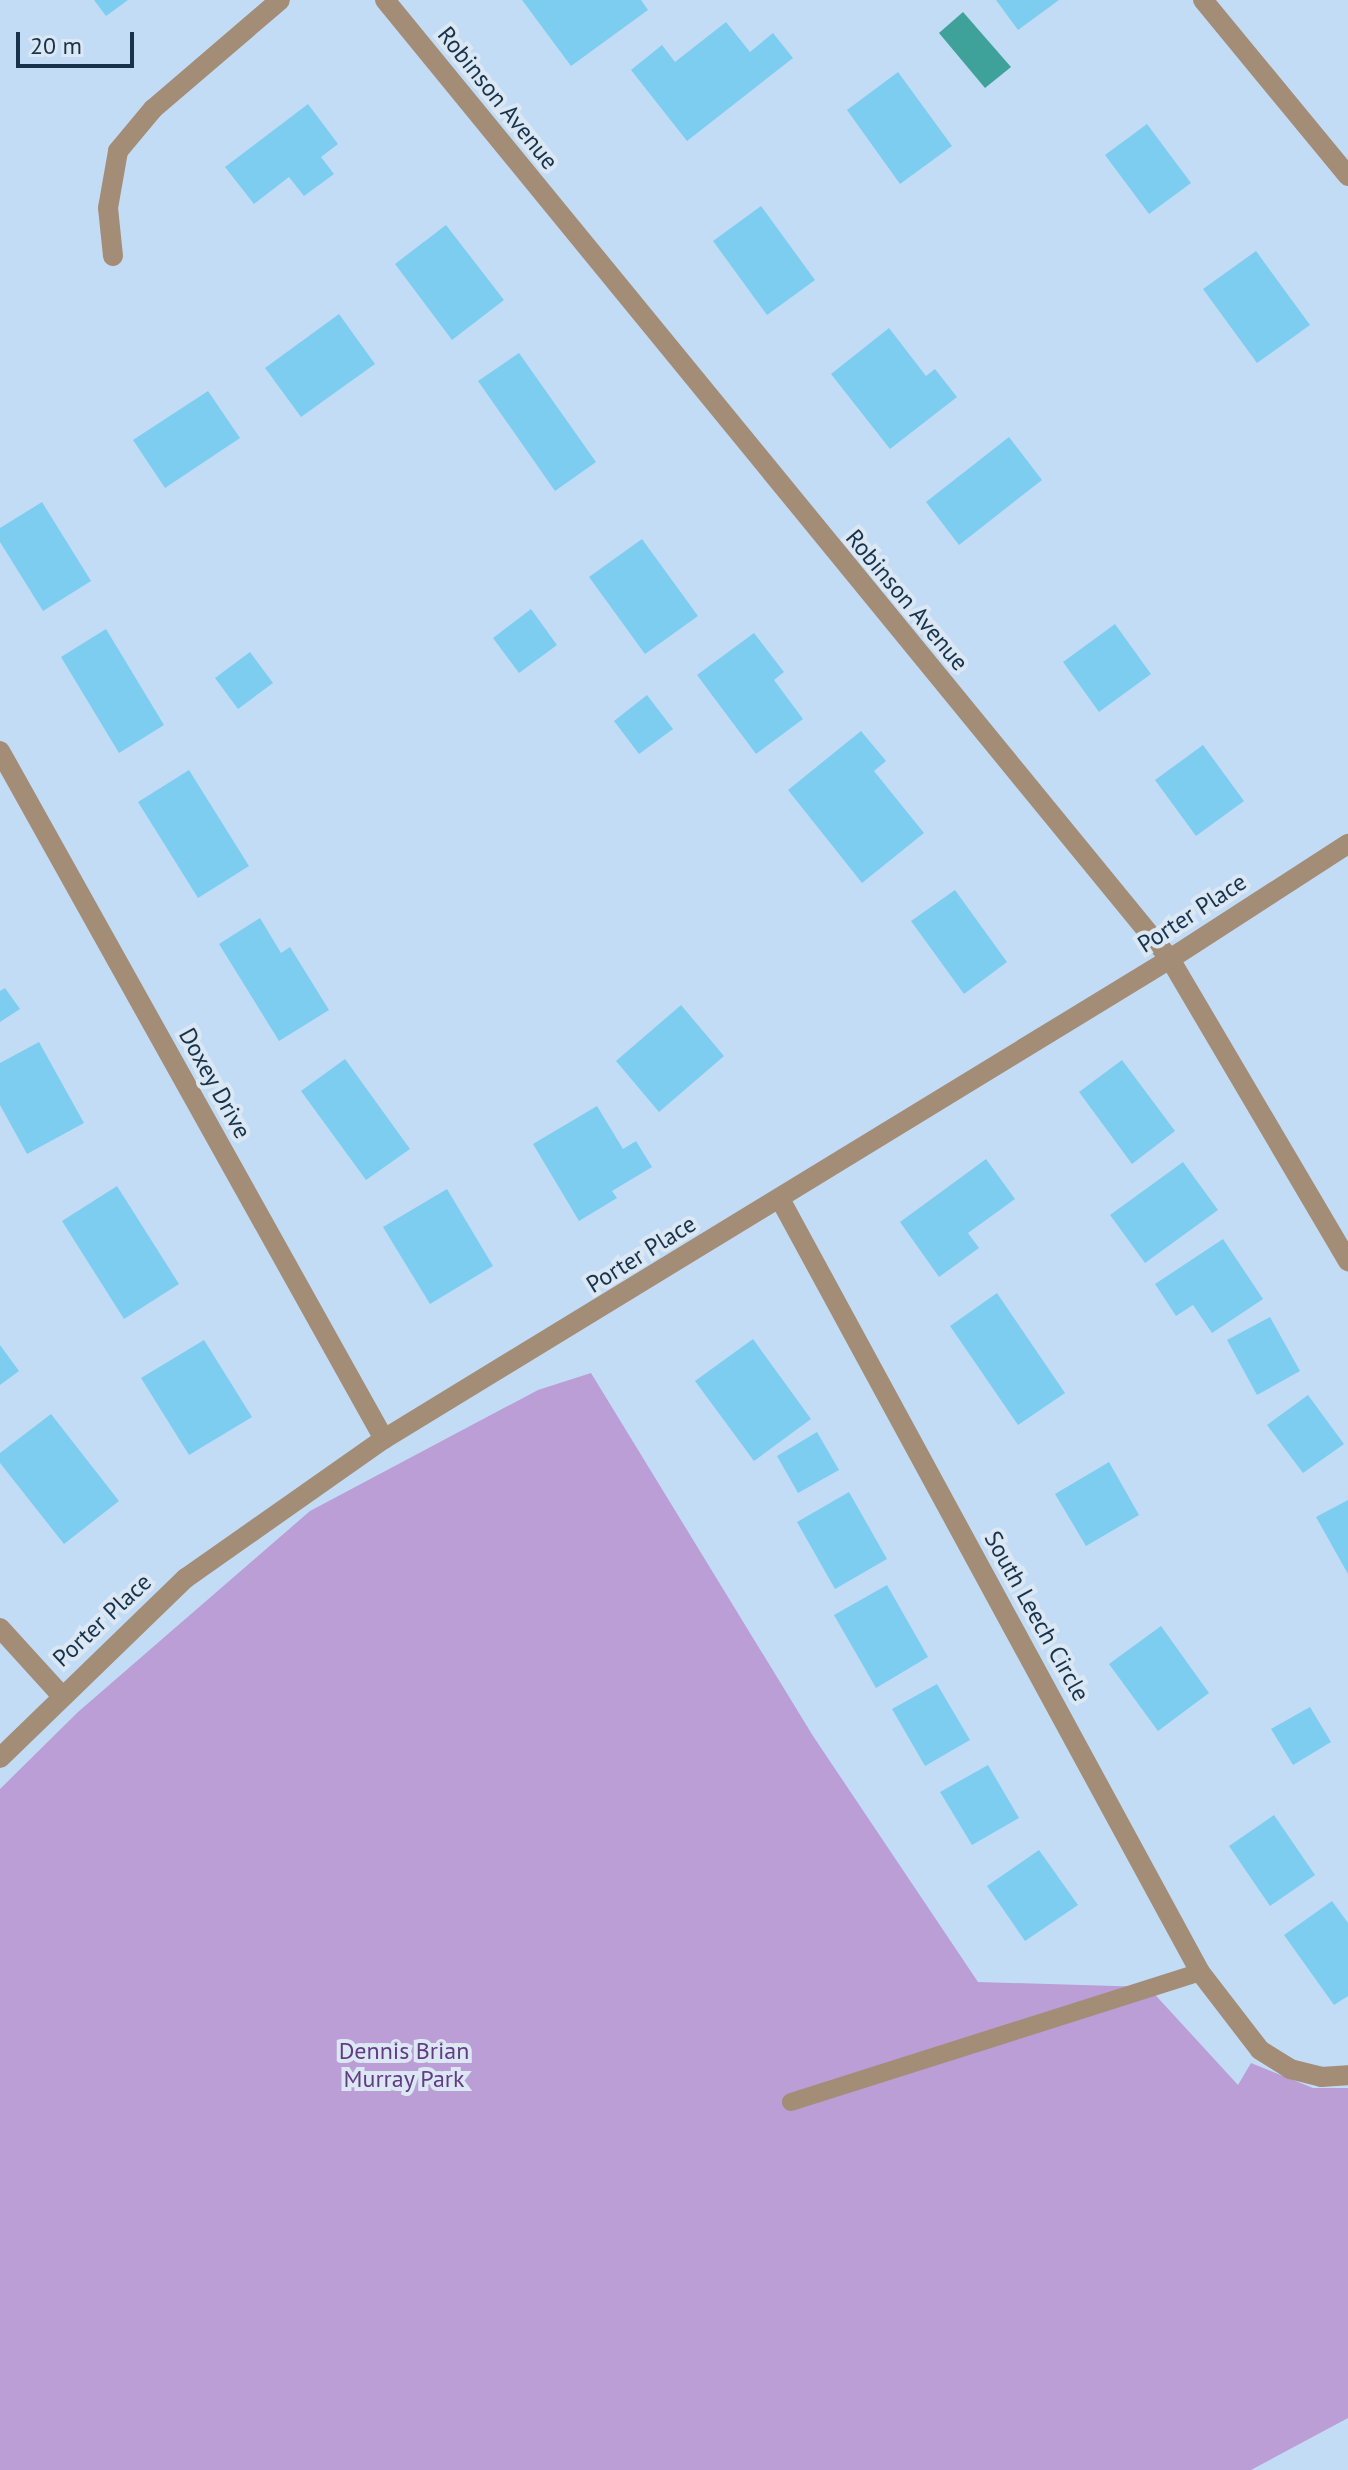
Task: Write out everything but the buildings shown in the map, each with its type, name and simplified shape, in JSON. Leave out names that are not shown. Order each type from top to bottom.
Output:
[{"type":"street","points":[[113,256],[108,208],[118,151],[153,109],[280,0]]},
{"type":"street","name":"Robinson Avenue","points":[[385,0],[1170,959],[1348,1261]]},
{"type":"street","points":[[1203,0],[1348,176]]},
{"type":"street","name":"Doxey Drive","points":[[0,751],[384,1439]]},
{"type":"street","name":"Porter Place","points":[[0,1758],[61,1695],[186,1578],[384,1439],[1170,959],[1348,844]]},
{"type":"street","name":"South Leech Circle","points":[[780,1199],[1200,1972],[1260,2050],[1306,2073],[1348,2075]]},
{"type":"street","points":[[0,1628],[61,1695]]},
{"type":"lane","points":[[791,2102],[1200,1972]]},
{"type":"green space","name":"Dennis Brian Murray Park","points":[[591,1373],[813,1736],[978,1982],[1148,1987],[1238,2085],[1251,2063],[1313,2088],[1348,2088],[1348,2418],[1251,2470],[0,2470],[0,1789],[78,1712],[310,1511],[538,1390]]},
{"type":"shaded area","points":[[963,12],[1011,67],[985,88],[939,33]]}]
